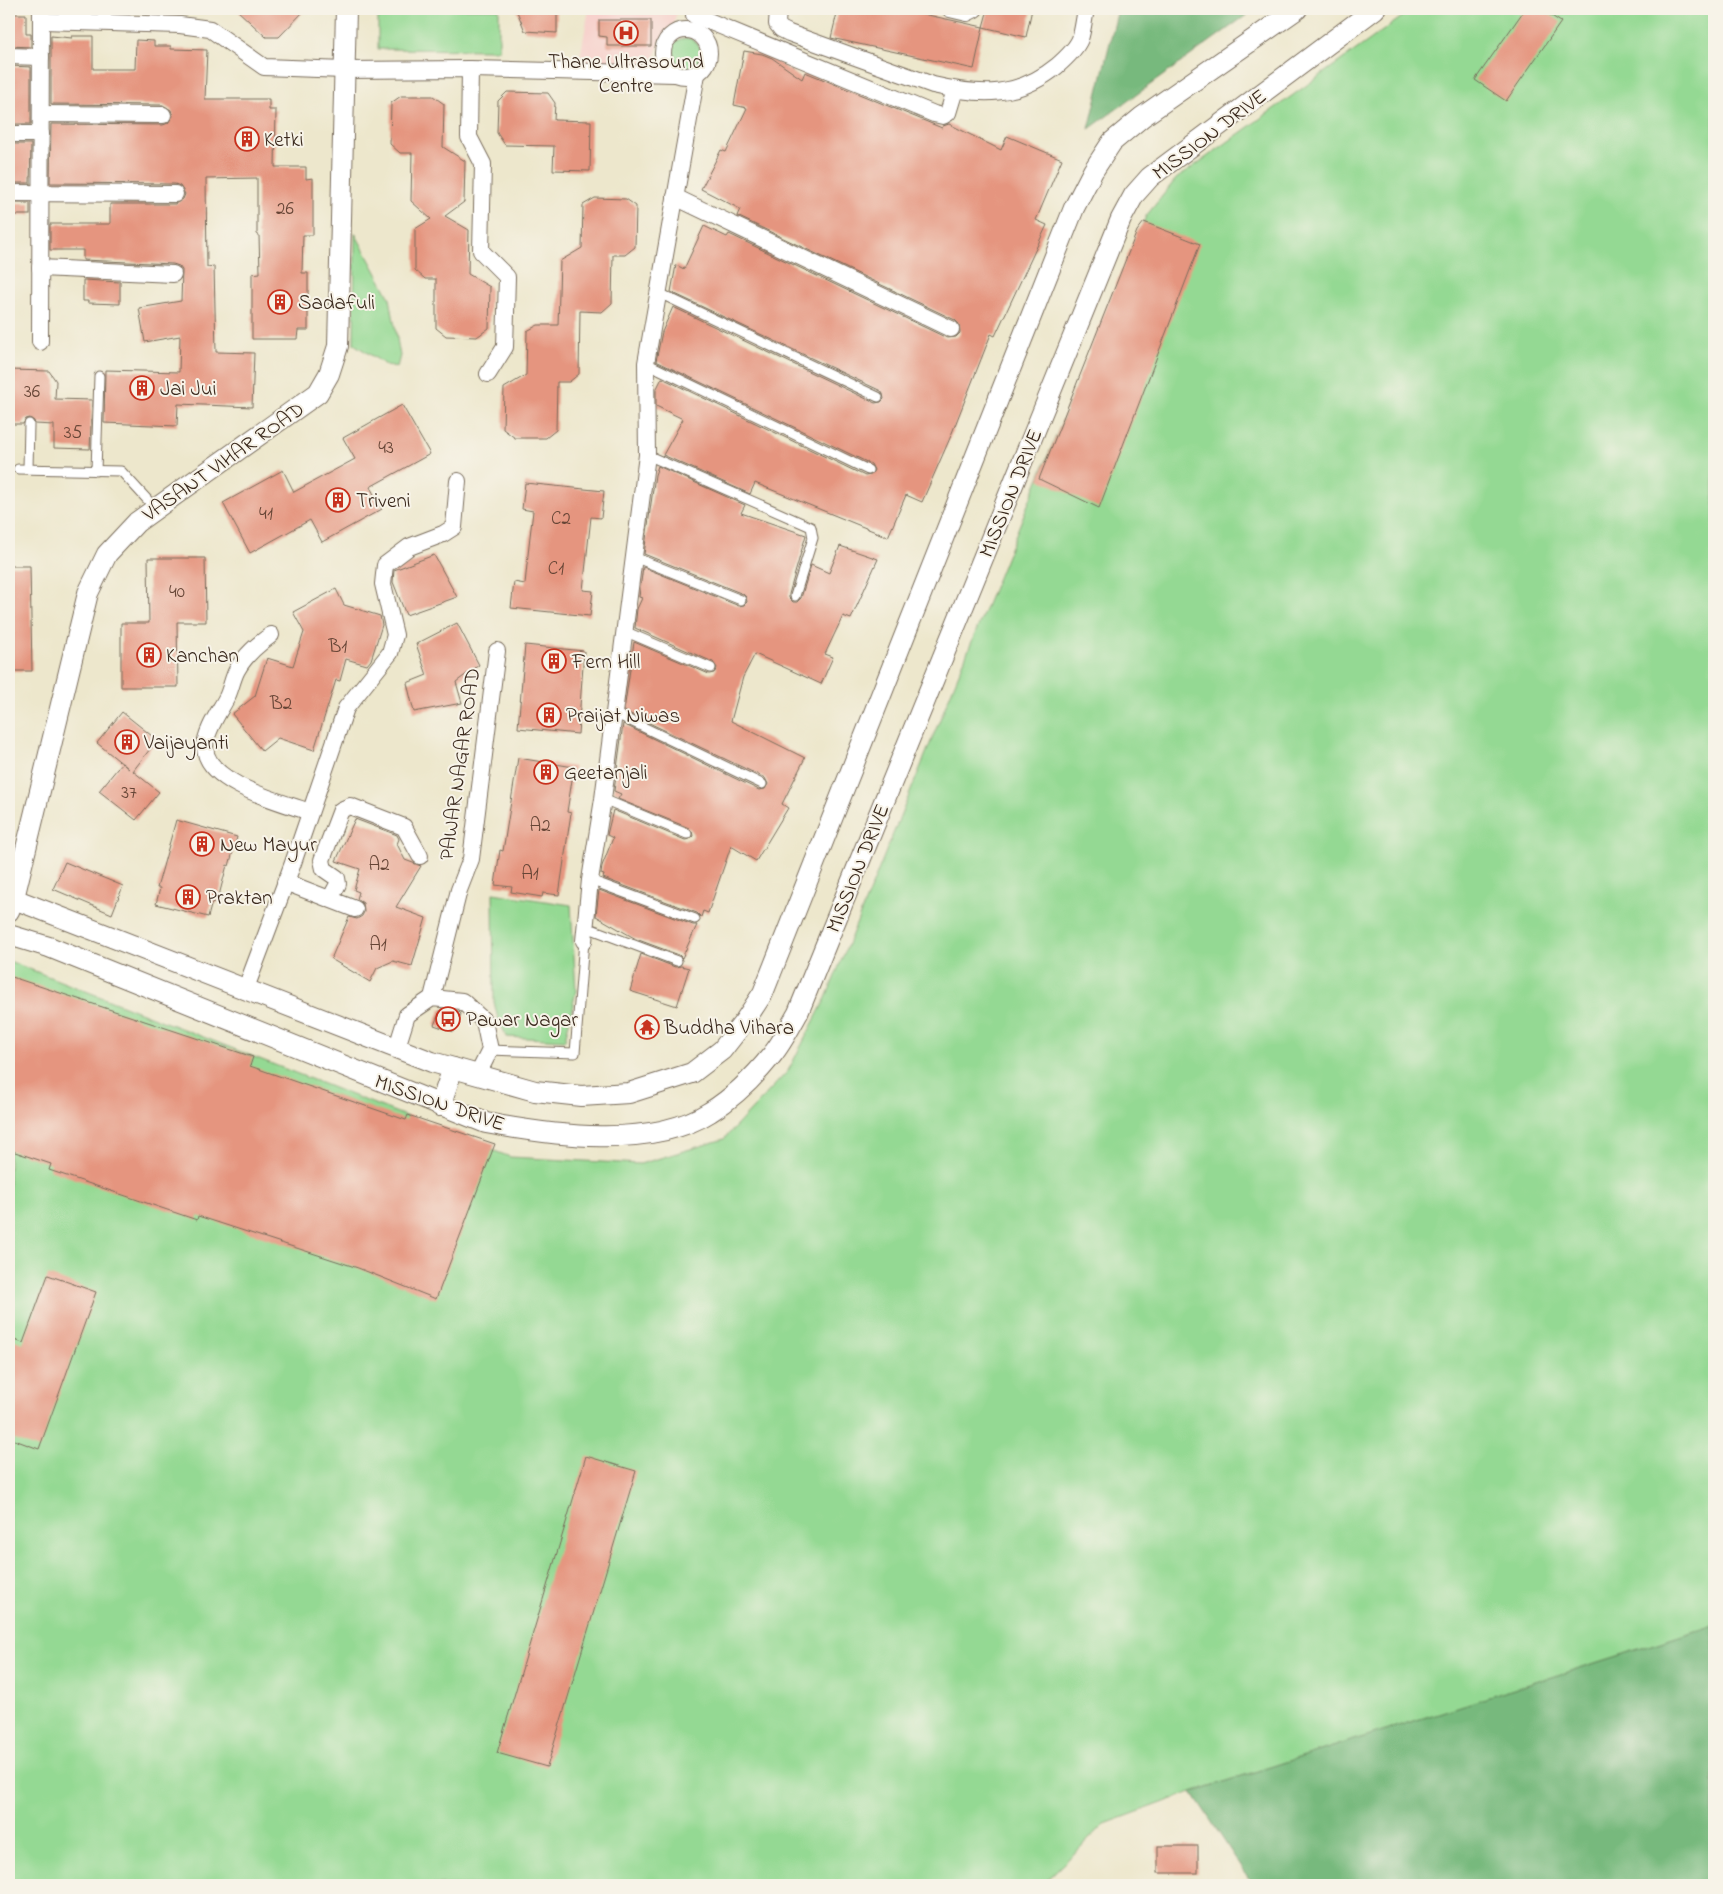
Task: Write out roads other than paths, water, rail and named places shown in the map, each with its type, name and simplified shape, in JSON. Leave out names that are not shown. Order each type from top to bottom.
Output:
[{"type":"street","name":"VASANT VIHAR ROAD","points":[[10,902],[88,593],[107,554],[137,522],[155,508],[312,398],[318,393],[329,374],[338,346],[346,9]]},
{"type":"street","points":[[778,9],[777,24],[789,33],[933,85],[981,93],[1001,92],[1025,86],[1046,75],[1065,60],[1079,41],[1086,9]]},
{"type":"street","points":[[950,9],[967,13],[975,9]]},
{"type":"street","name":"MISSION DRIVE","points":[[10,902],[246,988],[453,1068],[535,1091],[581,1096],[629,1093],[692,1073],[722,1050],[744,1022],[763,993],[1074,208],[1093,171],[1112,142],[1297,9]]},
{"type":"street","name":"MISSION DRIVE","points":[[9,935],[49,947],[486,1123],[535,1132],[585,1136],[629,1135],[674,1129],[710,1113],[739,1089],[772,1055],[798,1013],[1121,219],[1134,195],[1150,177],[1375,9]]},
{"type":"street","points":[[686,30],[695,12],[711,15],[934,114],[943,116],[948,113],[955,90]]},
{"type":"street","points":[[40,342],[42,15],[210,29],[264,67],[344,70],[470,69],[675,74],[682,76],[697,74]]},
{"type":"street","points":[[705,40],[711,15]]},
{"type":"street","points":[[585,934],[590,880],[603,798],[647,455],[646,363],[697,74],[703,68],[709,55],[705,40],[700,35],[686,30],[671,35],[663,48],[663,56],[665,64],[675,74]]},
{"type":"street","points":[[9,56],[41,57]]},
{"type":"street","points":[[470,69],[469,137],[483,164],[481,251],[507,277],[505,347],[488,374]]},
{"type":"street","points":[[41,114],[163,115]]},
{"type":"street","points":[[9,134],[41,134]]},
{"type":"street","points":[[9,193],[175,194]]},
{"type":"street","points":[[676,197],[951,329]]},
{"type":"street","points":[[40,268],[173,274]]},
{"type":"street","points":[[246,988],[346,708],[390,653],[395,635],[383,584],[385,566],[409,547],[443,534],[454,526],[458,481]]},
{"type":"street","points":[[271,635],[252,649],[237,670],[227,697],[211,726],[205,747],[210,764],[234,785],[310,812]]},
{"type":"street","name":"PAWAR NAGAR ROAD","points":[[432,998],[459,890],[471,858],[497,651]]},
{"type":"street","points":[[330,899],[338,884],[337,878],[324,868],[322,860],[341,810],[350,806],[404,827],[420,856]]},
{"type":"street","points":[[285,882],[355,908]]},
{"type":"street","points":[[397,1047],[406,1014],[432,998],[462,1000],[484,1021],[490,1050],[477,1076]]},
{"type":"street","points":[[440,1106],[453,1068]]},
{"type":"lane","points":[[659,293],[878,397]]},
{"type":"lane","points":[[646,363],[868,470]]},
{"type":"lane","points":[[96,471],[99,376]]},
{"type":"lane","points":[[29,424],[23,469],[121,471],[155,508]]},
{"type":"lane","points":[[647,455],[811,527],[813,538],[796,596]]},
{"type":"lane","points":[[634,557],[742,600]]},
{"type":"lane","points":[[624,631],[711,668]]},
{"type":"lane","points":[[614,713],[762,784]]},
{"type":"lane","points":[[603,798],[687,834]]},
{"type":"lane","points":[[590,880],[696,919]]},
{"type":"lane","points":[[490,1050],[575,1053],[585,934],[677,961]]},
{"type":"place","name":"Thane Ultrasound Centre","points":[[626,33]]},
{"type":"place","name":"Ketki","points":[[247,139]]},
{"type":"place","name":"Sadafuli","points":[[280,302]]},
{"type":"place","name":"Jai Jui","points":[[142,388]]},
{"type":"place","name":"Triveni","points":[[338,500]]},
{"type":"place","name":"Kanchan","points":[[149,655]]},
{"type":"place","name":"Fern Hill","points":[[554,661]]},
{"type":"place","name":"Praijat Niwas","points":[[549,715]]},
{"type":"place","name":"Vaijayanti","points":[[127,742]]},
{"type":"place","name":"Geetanjali","points":[[546,772]]},
{"type":"place","name":"New Mayur","points":[[202,844]]},
{"type":"place","name":"Praktan","points":[[188,897]]},
{"type":"place","name":"Pawar Nagar","points":[[448,1019]]},
{"type":"place","name":"Buddha Vihara","points":[[647,1027]]}]
